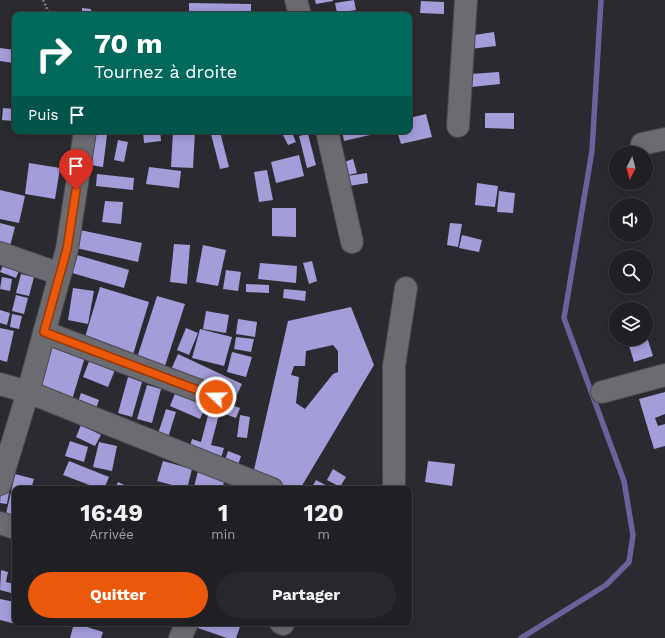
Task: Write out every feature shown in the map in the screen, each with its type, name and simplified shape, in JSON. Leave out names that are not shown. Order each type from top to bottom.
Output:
[{"type":"street","points":[[296,0],[299,12]]},
{"type":"street","points":[[458,126],[466,0]]},
{"type":"street","points":[[0,484],[28,392],[67,249],[85,134]]},
{"type":"street","points":[[328,134],[352,242]]},
{"type":"street","points":[[642,144],[665,139]]},
{"type":"street","points":[[0,253],[60,274]]},
{"type":"street","points":[[394,486],[394,366],[406,288]]},
{"type":"street","points":[[44,332],[216,397]]},
{"type":"street","points":[[602,392],[665,375]]},
{"type":"street","points":[[0,384],[28,392],[239,483],[256,486]]},
{"type":"street","points":[[0,523],[12,527]]},
{"type":"street","points":[[180,638],[185,626]]},
{"type":"path","points":[[43,0],[49,12]]},
{"type":"building","points":[[315,0],[333,0],[333,1],[316,4]]},
{"type":"building","points":[[354,0],[356,10],[337,12],[335,3]]},
{"type":"building","points":[[421,1],[444,2],[444,14],[420,13]]},
{"type":"building","points":[[189,3],[251,4],[251,12],[189,12]]},
{"type":"building","points":[[82,8],[91,9],[91,12],[82,12]]},
{"type":"building","points":[[494,32],[496,46],[470,49],[468,36]]},
{"type":"building","points":[[0,48],[12,50],[12,63],[0,61]]},
{"type":"building","points":[[499,72],[500,84],[471,87],[470,74]]},
{"type":"building","points":[[3,108],[12,109],[12,121],[2,120]]},
{"type":"building","points":[[485,113],[514,113],[514,129],[485,128]]},
{"type":"building","points":[[426,114],[432,137],[401,144],[398,134],[412,134],[412,117]]},
{"type":"building","points":[[94,134],[107,135],[103,167],[90,165]]},
{"type":"building","points":[[143,134],[160,134],[161,141],[144,143]]},
{"type":"building","points":[[173,134],[195,134],[193,168],[171,167]]},
{"type":"building","points":[[211,134],[221,134],[229,167],[220,169]]},
{"type":"building","points":[[292,134],[296,142],[288,145],[283,135]]},
{"type":"building","points":[[308,134],[316,165],[307,168],[299,136]]},
{"type":"building","points":[[343,134],[370,134],[370,135],[344,141]]},
{"type":"building","points":[[118,140],[128,142],[124,162],[114,160]]},
{"type":"building","points":[[299,155],[304,176],[276,183],[271,162]]},
{"type":"building","points":[[353,159],[357,173],[344,176],[341,163]]},
{"type":"building","points":[[29,163],[60,168],[55,199],[25,194]]},
{"type":"building","points":[[149,167],[181,171],[179,188],[146,184]]},
{"type":"building","points":[[267,170],[273,200],[259,202],[254,172]]},
{"type":"building","points":[[367,173],[368,183],[349,186],[347,176]]},
{"type":"building","points":[[97,174],[134,178],[133,190],[96,186]]},
{"type":"building","points":[[477,183],[498,186],[495,207],[475,205]]},
{"type":"building","points":[[0,190],[25,196],[19,223],[0,219]]},
{"type":"building","points":[[499,191],[515,193],[513,213],[497,212]]},
{"type":"building","points":[[105,201],[123,202],[121,224],[102,222]]},
{"type":"building","points":[[272,208],[296,208],[296,237],[272,236]]},
{"type":"building","points":[[0,223],[15,227],[9,250],[0,247]]},
{"type":"building","points":[[450,223],[462,224],[458,247],[447,245]]},
{"type":"building","points":[[80,230],[142,243],[138,262],[76,248]]},
{"type":"building","points":[[462,235],[482,240],[479,252],[459,248]]},
{"type":"building","points":[[174,244],[190,245],[187,284],[170,282]]},
{"type":"building","points":[[203,245],[226,250],[218,286],[196,282]]},
{"type":"building","points":[[77,255],[129,270],[124,288],[72,273]]},
{"type":"building","points":[[312,261],[317,281],[309,284],[303,263]]},
{"type":"building","points":[[4,263],[20,268],[16,278],[0,272]]},
{"type":"building","points":[[260,263],[297,266],[296,283],[258,279]]},
{"type":"building","points":[[226,270],[241,272],[238,291],[223,289]]},
{"type":"building","points":[[21,274],[34,277],[29,296],[16,293]]},
{"type":"building","points":[[2,277],[12,279],[10,291],[0,289]]},
{"type":"building","points":[[246,284],[269,285],[269,293],[246,292]]},
{"type":"building","points":[[100,287],[149,302],[132,358],[83,344]]},
{"type":"building","points":[[73,288],[94,291],[88,324],[68,320]]},
{"type":"building","points":[[284,289],[306,291],[305,301],[283,298]]},
{"type":"building","points":[[16,295],[28,298],[24,314],[12,311]]},
{"type":"building","points":[[157,296],[185,304],[163,372],[135,364]]},
{"type":"building","points":[[351,307],[374,365],[302,486],[284,486],[253,474],[288,321]],"holes":[[[333,345],[338,351],[338,372],[333,374],[305,409],[296,403],[299,377],[291,375],[294,366],[305,366],[306,351]]]},
{"type":"building","points":[[0,310],[10,313],[7,325],[0,323]]},
{"type":"building","points":[[206,311],[229,315],[226,333],[203,329]]},
{"type":"building","points":[[12,314],[22,316],[19,329],[10,327]]},
{"type":"building","points":[[238,319],[257,322],[255,337],[236,334]]},
{"type":"building","points":[[0,328],[14,331],[7,362],[0,360]]},
{"type":"building","points":[[186,328],[198,333],[189,355],[177,350]]},
{"type":"building","points":[[200,329],[232,337],[224,366],[192,358]]},
{"type":"building","points":[[236,337],[254,339],[251,352],[234,349]]},
{"type":"building","points":[[629,346],[650,346],[653,356],[634,362]]},
{"type":"building","points":[[52,347],[85,357],[71,403],[38,393]]},
{"type":"building","points":[[232,352],[252,357],[246,377],[227,372]]},
{"type":"building","points":[[178,354],[242,384],[234,401],[170,372]]},
{"type":"building","points":[[90,359],[115,370],[108,387],[83,377]]},
{"type":"building","points":[[128,377],[142,382],[132,417],[118,413]]},
{"type":"building","points":[[147,385],[161,389],[152,423],[137,419]]},
{"type":"building","points":[[176,391],[207,404],[200,419],[170,406]]},
{"type":"building","points":[[665,392],[665,414],[655,418],[658,426],[665,424],[665,446],[654,449],[639,399]]},
{"type":"building","points":[[81,393],[99,400],[94,415],[76,408]]},
{"type":"building","points":[[212,400],[222,403],[211,445],[224,448],[221,458],[189,450],[192,439],[201,442]]},
{"type":"building","points":[[226,403],[240,408],[236,418],[222,413]]},
{"type":"building","points":[[166,409],[176,412],[167,441],[157,437]]},
{"type":"building","points":[[240,415],[250,417],[247,438],[237,437]]},
{"type":"building","points":[[81,425],[101,435],[95,446],[76,437]]},
{"type":"building","points":[[70,441],[88,447],[84,462],[65,456]]},
{"type":"building","points":[[99,442],[117,446],[112,471],[93,467]]},
{"type":"building","points":[[228,451],[241,456],[238,465],[225,460]]},
{"type":"building","points":[[69,461],[109,477],[105,486],[92,486],[63,475]]},
{"type":"building","points":[[163,461],[192,469],[188,486],[176,486],[157,481]]},
{"type":"building","points":[[428,461],[455,464],[452,486],[425,482]]},
{"type":"building","points":[[333,469],[346,477],[341,486],[327,480]]},
{"type":"building","points":[[198,471],[225,479],[223,486],[194,486]]},
{"type":"building","points":[[15,474],[34,479],[32,486],[12,486]]},
{"type":"building","points":[[316,480],[327,486],[313,486]]},
{"type":"building","points":[[118,482],[127,486],[116,486]]},
{"type":"building","points":[[12,487],[12,525],[4,523]]},
{"type":"building","points":[[1,491],[9,492],[7,504],[0,503]]},
{"type":"building","points":[[1,570],[8,572],[6,582],[12,583],[12,593],[0,590]]},
{"type":"building","points":[[0,599],[12,601],[12,623],[0,620]]},
{"type":"building","points":[[73,626],[84,626],[103,632],[101,638],[70,638]]},
{"type":"building","points":[[192,626],[240,626],[236,638],[227,638]]},
{"type":"waterway","points":[[521,638],[606,585],[629,562],[633,535],[624,481],[564,318],[592,151],[601,0]]},
{"type":"route","points":[[76,190],[67,249],[44,332],[216,397]]}]
